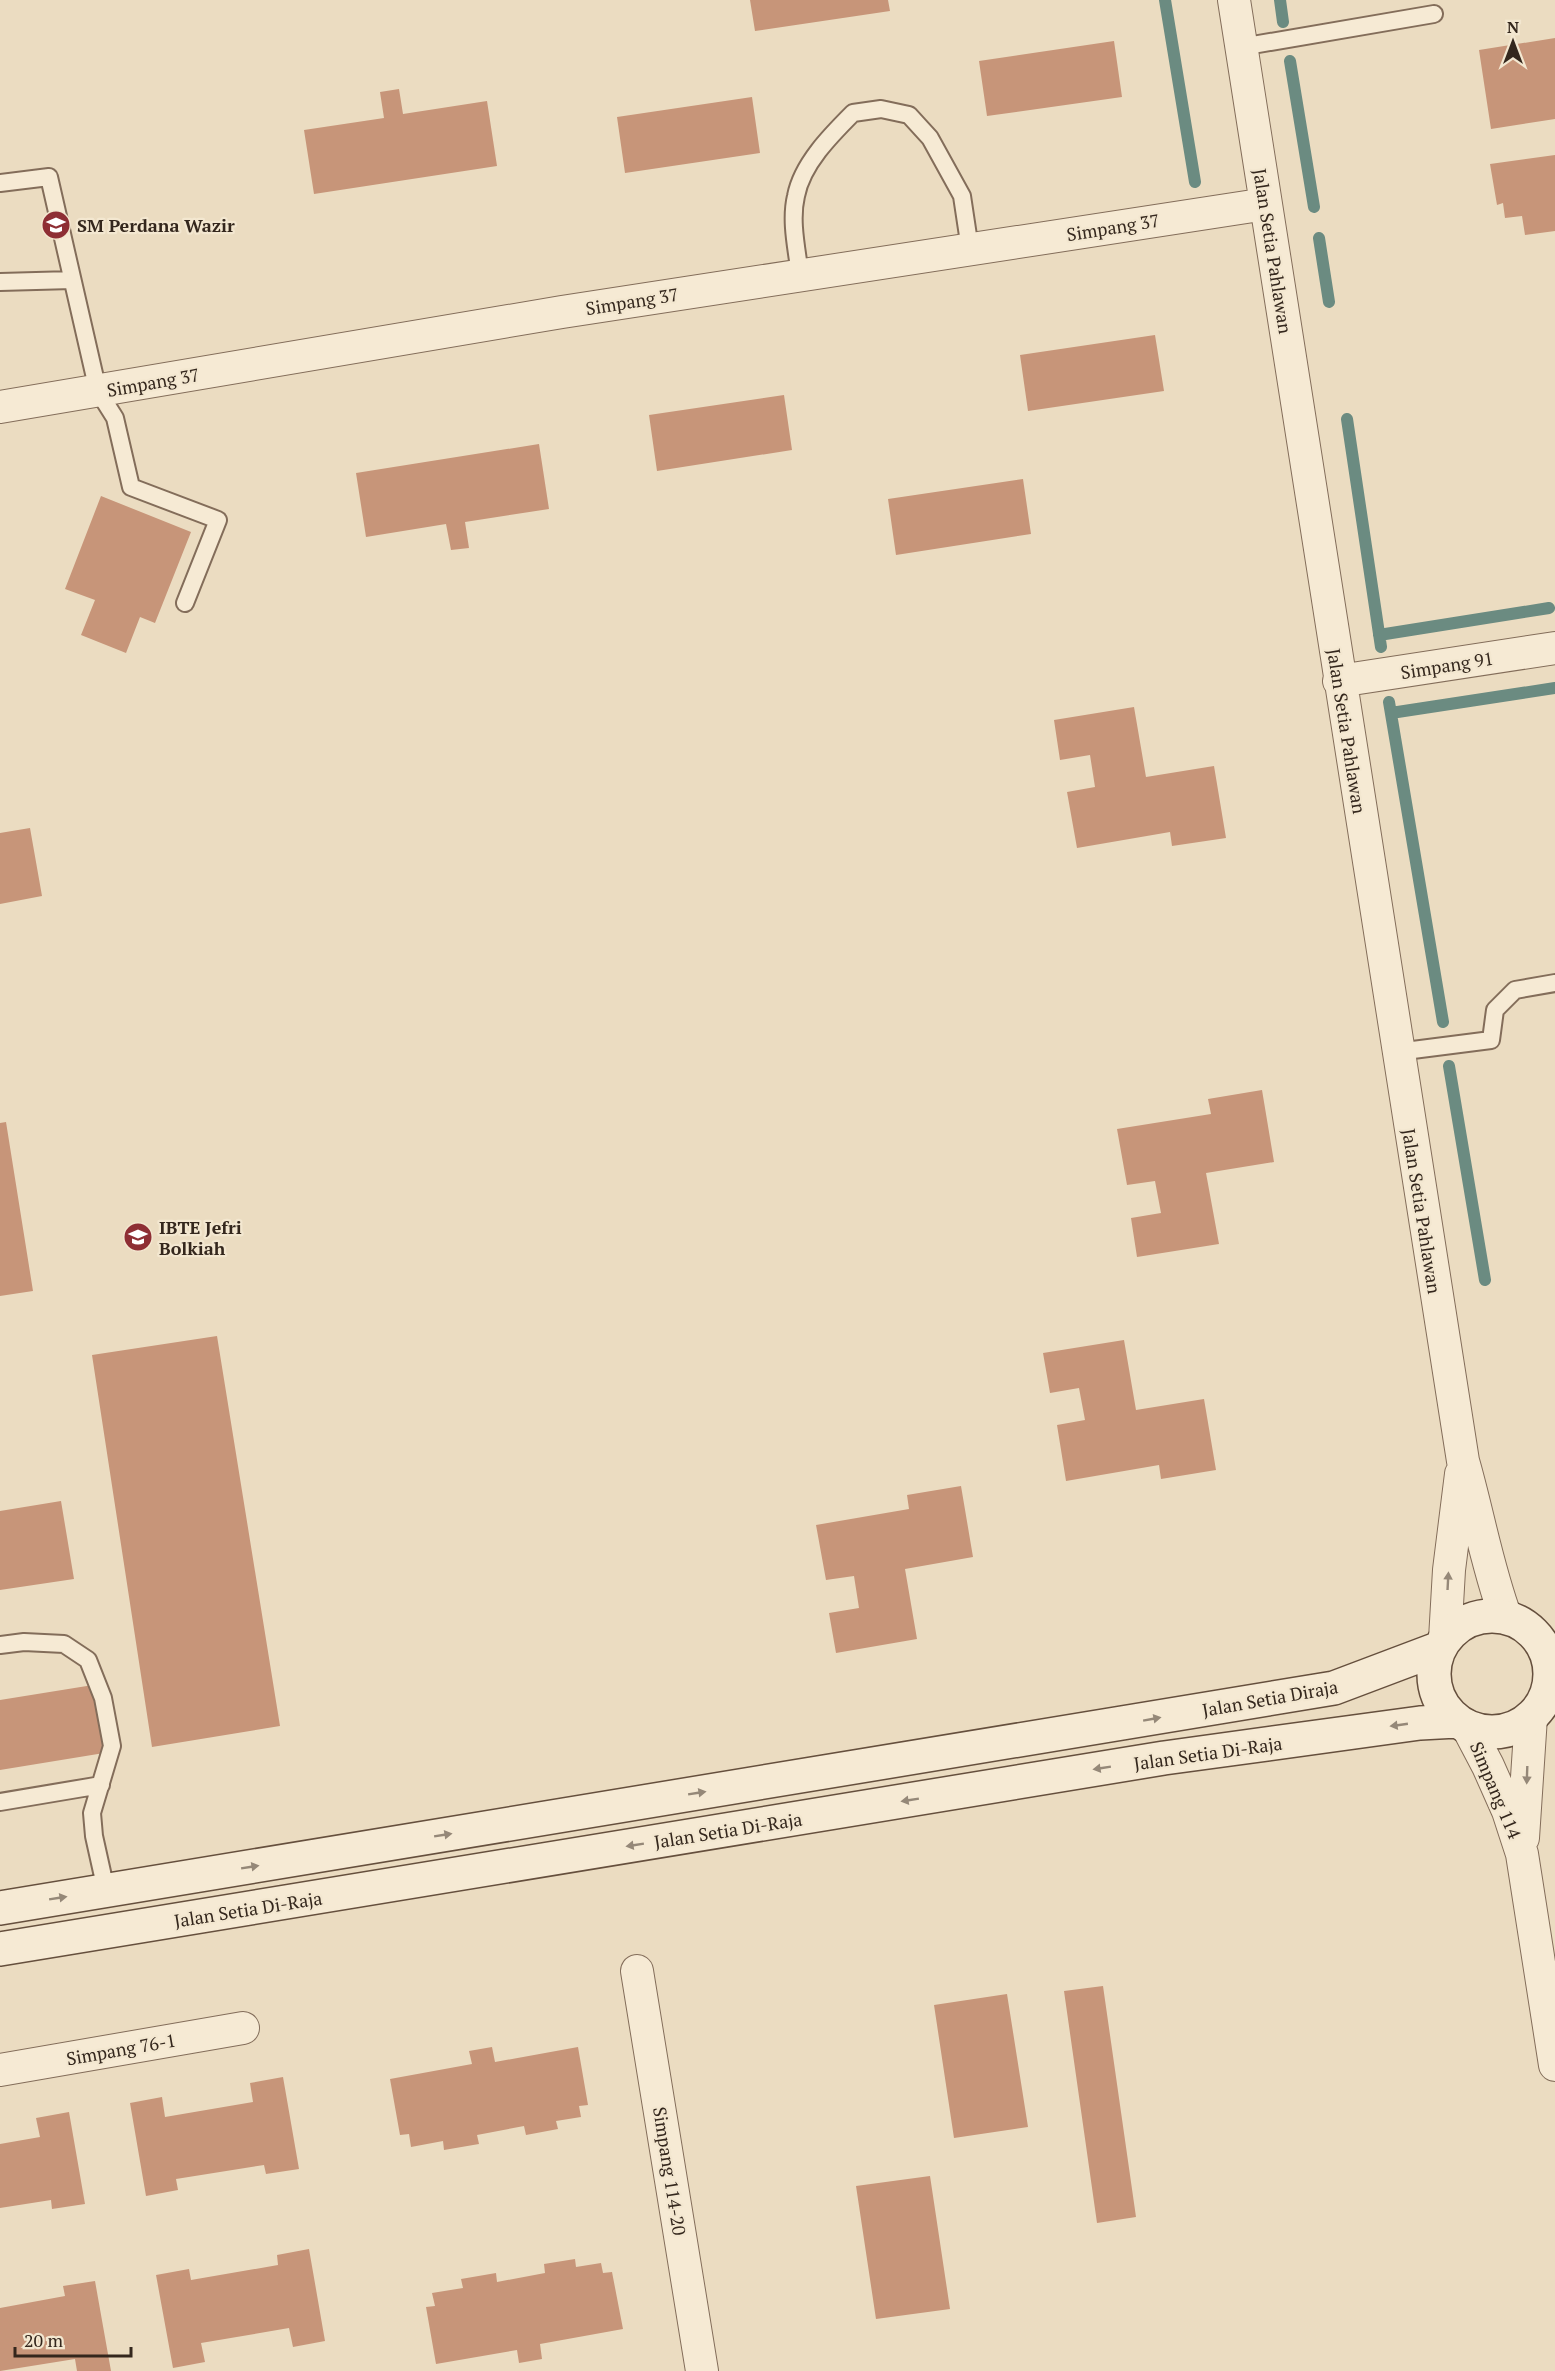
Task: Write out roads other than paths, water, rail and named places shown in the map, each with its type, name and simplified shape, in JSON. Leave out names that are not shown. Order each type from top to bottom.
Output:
[{"type":"main road","points":[[1483,1616],[1529,1624],[1542,1643],[1550,1665],[1549,1687],[1542,1710],[1522,1724],[1501,1731],[1490,1732],[1462,1724],[1448,1713],[1436,1694],[1434,1671],[1442,1644],[1461,1624],[1483,1616]]},
{"type":"main road","name":"Jalan Setia Diraja","points":[[106,1890],[1334,1688],[1442,1644]]},
{"type":"main road","name":"Jalan Setia Di-Raja","points":[[0,1949],[1164,1758],[1420,1722],[1462,1724]]},
{"type":"main road","points":[[0,1908],[106,1890]]},
{"type":"street","name":"Jalan Setia Pahlawan","points":[[1234,0],[1462,1461],[1493,1582],[1529,1624]]},
{"type":"street","name":"Simpang 37","points":[[0,407],[562,312],[1266,204]]},
{"type":"street","name":"Simpang 91","points":[[1339,681],[1555,648]]},
{"type":"street","name":"Jalan Setia Pahlawan","points":[[1442,1644],[1462,1461]]},
{"type":"street","name":"Simpang 114","points":[[1522,1854],[1542,1710]]},
{"type":"street","name":"Simpang 114","points":[[1462,1724],[1488,1766],[1508,1811],[1522,1854],[1555,2065]]},
{"type":"street","name":"Simpang 114-20","points":[[638,1971],[702,2371]]},
{"type":"street","name":"Simpang 76-1","points":[[0,2070],[243,2028]]},
{"type":"lane","points":[[1241,47],[1434,14]]},
{"type":"lane","points":[[800,275],[795,228],[795,196],[804,173],[819,151],[853,112],[881,109],[909,115],[930,138],[962,196],[970,249]]},
{"type":"lane","points":[[0,183],[49,177],[98,391],[115,418],[131,487],[218,519],[185,603]]},
{"type":"lane","points":[[0,282],[72,280]]},
{"type":"lane","points":[[1397,1052],[1491,1040],[1495,1010],[1515,990],[1555,983]]},
{"type":"lane","points":[[0,1646],[24,1642],[64,1644],[88,1660],[103,1698],[112,1746],[92,1813],[94,1836],[106,1890]]},
{"type":"lane","points":[[0,1802],[101,1785]]},
{"type":"waterway","points":[[1165,0],[1195,182]]},
{"type":"waterway","points":[[1280,0],[1283,22]]},
{"type":"waterway","points":[[1290,61],[1314,207]]},
{"type":"waterway","points":[[1319,238],[1329,302]]},
{"type":"waterway","points":[[1347,419],[1381,647]]},
{"type":"waterway","points":[[1379,635],[1549,608]]},
{"type":"waterway","points":[[1391,713],[1555,688]]},
{"type":"waterway","points":[[1389,702],[1443,1022]]},
{"type":"waterway","points":[[1449,1066],[1485,1280]]},
{"type":"place","name":"SM Perdana Wazir","points":[[56,225]]},
{"type":"place","name":"IBTE Jefri Bolkiah","points":[[138,1237]]}]
